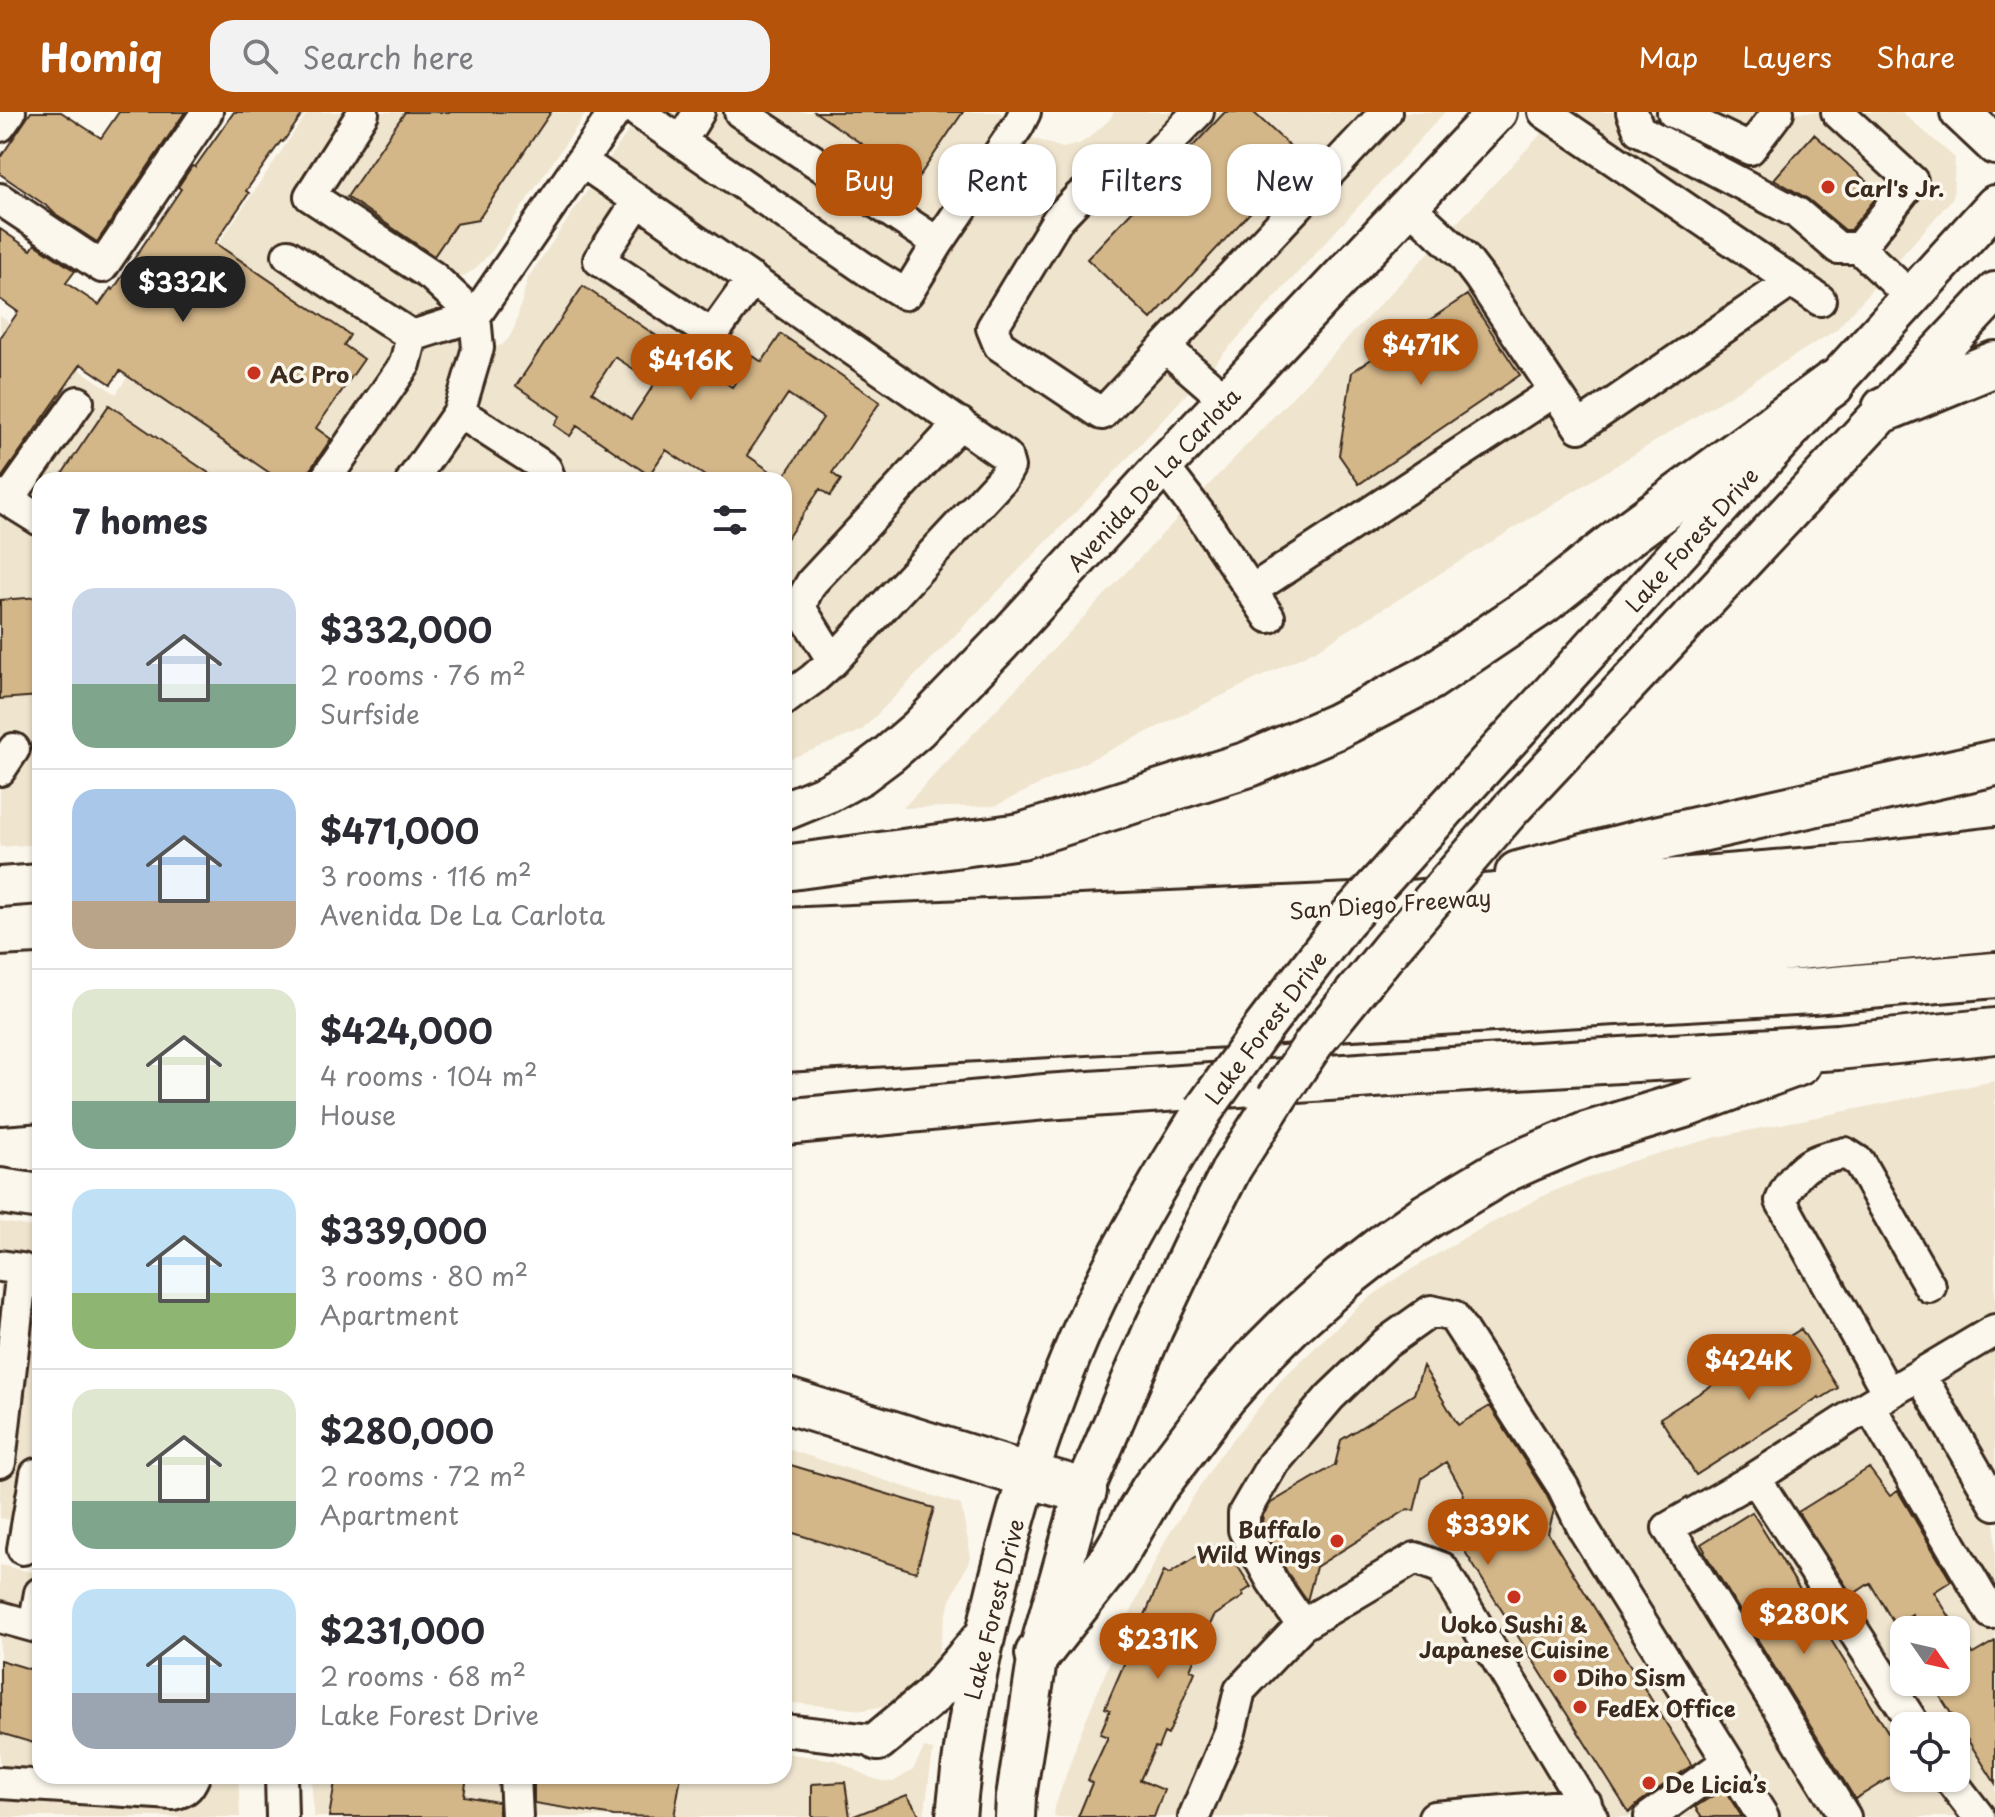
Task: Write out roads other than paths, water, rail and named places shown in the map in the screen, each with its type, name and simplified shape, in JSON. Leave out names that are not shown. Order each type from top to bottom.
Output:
[{"type":"highway","points":[[1885,409],[1995,364]]},
{"type":"highway","points":[[792,867],[1021,836],[1249,764],[1337,726],[1429,678],[1542,602],[1629,533],[1832,384]]},
{"type":"highway","points":[[1398,904],[1638,843],[1995,763]]},
{"type":"highway","name":"San Diego Freeway","points":[[792,931],[1398,904],[1861,866],[1995,850]]},
{"type":"highway","points":[[792,973],[1714,913],[1858,901],[1995,884]]},
{"type":"highway","points":[[792,1007],[1727,954],[1995,928]]},
{"type":"highway","points":[[792,1049],[1797,992],[1995,975]]},
{"type":"highway","points":[[0,980],[32,978]]},
{"type":"highway","points":[[0,1023],[32,1021]]},
{"type":"highway","points":[[792,1121],[1045,1097],[1838,1047],[1995,1031]]},
{"type":"highway","points":[[1038,1654],[1112,1560],[1153,1490],[1224,1396],[1291,1324],[1383,1247],[1427,1216],[1504,1170],[1531,1158],[1586,1135],[1687,1104],[1838,1047]]},
{"type":"highway","points":[[0,1062],[32,1060]]},
{"type":"highway","points":[[0,1102],[32,1100]]},
{"type":"highway","points":[[0,1191],[32,1196]]},
{"type":"highway","points":[[792,1402],[1084,1491]]},
{"type":"main road","name":"Avenida De La Carlota","points":[[792,808],[861,775],[918,729],[1497,112]]},
{"type":"main road","points":[[1960,112],[1995,145]]},
{"type":"main road","name":"Lake Forest Drive","points":[[956,1817],[961,1761],[985,1635],[1012,1525],[1043,1429],[1090,1313],[1122,1249],[1203,1111],[1345,921],[1995,205]]},
{"type":"main road","points":[[1015,1817],[1038,1654],[1084,1491],[1196,1239],[1232,1168],[1276,1099],[1314,1043],[1510,810],[1995,292]]},
{"type":"main road","points":[[0,887],[32,885]]},
{"type":"main road","points":[[878,1741],[932,1696],[985,1635]]},
{"type":"street","points":[[0,126],[10,112]]},
{"type":"street","points":[[0,199],[102,267],[207,112]]},
{"type":"street","points":[[638,112],[905,294],[1025,112]]},
{"type":"street","points":[[681,141],[699,112]]},
{"type":"street","points":[[740,112],[938,243]]},
{"type":"street","points":[[1188,115],[1134,178],[1080,196],[1058,219],[992,328],[999,345],[1102,414],[1386,112]]},
{"type":"street","points":[[1544,112],[1820,300]]},
{"type":"street","points":[[1632,112],[1639,130],[1797,213],[1838,248],[1859,248],[1911,297]]},
{"type":"street","points":[[1673,112],[1750,149],[1778,112]]},
{"type":"street","points":[[1837,112],[1912,181],[1859,248]]},
{"type":"street","points":[[363,113],[310,196],[432,276],[475,316],[478,348],[459,412],[418,472]]},
{"type":"street","points":[[412,336],[475,316],[581,161],[606,115]]},
{"type":"street","points":[[581,161],[1006,456],[1009,467],[1003,478],[833,661],[792,694]]},
{"type":"street","points":[[638,201],[599,260],[712,335],[752,279]]},
{"type":"street","points":[[1409,206],[1471,266],[1579,427],[1792,281]]},
{"type":"street","points":[[288,255],[412,336]]},
{"type":"street","points":[[331,472],[405,364],[412,336]]},
{"type":"street","points":[[1165,347],[1226,400]]},
{"type":"street","points":[[1252,590],[1555,391]]},
{"type":"street","points":[[32,515],[4,498],[78,402]]},
{"type":"street","points":[[459,412],[547,472]]},
{"type":"street","points":[[833,661],[802,611],[806,591],[960,423]]},
{"type":"street","points":[[1163,466],[1202,517],[1269,617]]},
{"type":"street","points":[[0,750],[14,749],[0,770]]},
{"type":"street","points":[[1930,1287],[1859,1162],[1845,1153],[1814,1162],[1786,1188],[1781,1201],[1879,1399],[1993,1612]]},
{"type":"street","points":[[0,1266],[22,1269],[0,1462]]},
{"type":"street","points":[[1302,1625],[1272,1581],[1244,1530],[1244,1513],[1272,1465],[1330,1397],[1386,1343],[1431,1311],[1453,1316],[1563,1487],[1584,1530],[1763,1817]]},
{"type":"street","points":[[1845,1817],[1668,1528],[1995,1330]]},
{"type":"street","points":[[1920,1375],[1995,1504]]},
{"type":"street","points":[[0,1472],[32,1474]]},
{"type":"street","points":[[1755,1478],[1906,1712]]},
{"type":"street","points":[[21,1548],[32,1500]]},
{"type":"street","points":[[1194,1817],[1230,1732],[1240,1690],[1302,1625],[1415,1558],[1442,1568],[1589,1810],[1434,1817]]},
{"type":"street","points":[[0,1617],[32,1626]]},
{"type":"street","points":[[792,1731],[878,1741]]},
{"type":"street","points":[[1650,1817],[1727,1762]]},
{"type":"street","points":[[0,1783],[173,1794],[184,1791],[191,1784]]},
{"type":"street","points":[[281,1784],[282,1817]]},
{"type":"street","points":[[515,1784],[517,1817]]},
{"type":"street","points":[[1960,1792],[1979,1817]]},
{"type":"place","name":"Carl's Jr.","points":[[1828,187]]},
{"type":"place","name":"AC Pro","points":[[254,373]]},
{"type":"place","name":"Buffalo Wild Wings","points":[[1337,1541]]},
{"type":"place","name":"Uoko Sushi & Japanese Cuisine","points":[[1514,1597]]},
{"type":"place","name":"Diho Sism","points":[[1560,1676]]},
{"type":"place","name":"FedEx Office","points":[[1580,1707]]},
{"type":"place","name":"De Licia’s","points":[[1649,1783]]}]
